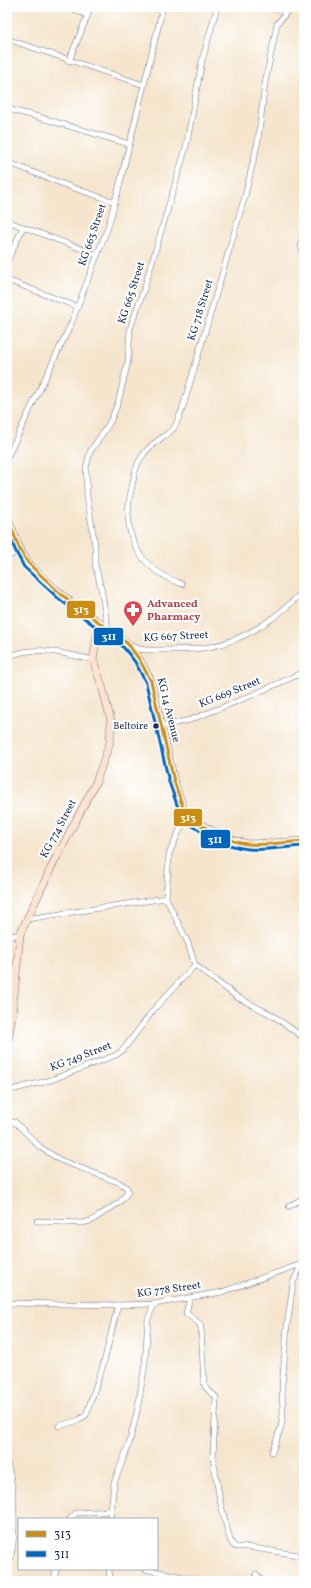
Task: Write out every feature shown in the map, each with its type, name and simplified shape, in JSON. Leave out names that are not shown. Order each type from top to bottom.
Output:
[{"type":"main road","name":"KG 14 Avenue","points":[[7,516],[20,550],[28,563],[62,595],[128,644],[139,658],[151,681],[174,781],[186,816]]},
{"type":"main road","name":"KG 774 Street","points":[[7,1046],[12,1016],[20,934],[51,868],[96,782],[110,742],[111,721],[102,686],[93,660],[99,622]]},
{"type":"main road","points":[[186,816],[216,833],[232,840],[248,844],[304,841]]},
{"type":"street","points":[[68,7],[88,16]]},
{"type":"street","points":[[69,61],[91,7]]},
{"type":"street","name":"KG 663 Street","points":[[7,458],[78,307],[98,255],[115,202],[162,7]]},
{"type":"street","name":"KG 665 Street","points":[[108,629],[95,564],[95,546],[87,496],[86,468],[90,452],[106,428],[118,403],[128,361],[130,329],[144,289],[186,147],[202,61],[216,7]]},
{"type":"street","points":[[269,7],[286,12]]},
{"type":"street","points":[[282,7],[286,12]]},
{"type":"street","name":"KG 718 Street","points":[[182,584],[162,576],[154,570],[136,549],[129,526],[129,495],[137,464],[154,443],[172,430],[182,410],[245,196],[258,141],[265,84],[277,24],[286,12]]},
{"type":"street","points":[[7,39],[144,85]]},
{"type":"street","points":[[7,108],[15,112],[35,116],[129,144]]},
{"type":"street","points":[[7,162],[68,186],[115,202]]},
{"type":"street","points":[[7,221],[98,255]]},
{"type":"street","points":[[7,262],[23,227]]},
{"type":"street","points":[[304,235],[300,244],[304,261]]},
{"type":"street","points":[[7,280],[78,307]]},
{"type":"street","points":[[7,557],[20,550]]},
{"type":"street","name":"KG 667 Street","points":[[128,644],[145,650],[182,649],[209,647],[236,639],[261,627],[288,607],[304,590]]},
{"type":"street","points":[[7,658],[29,652],[50,651],[93,660]]},
{"type":"street","name":"KG 669 Street","points":[[162,726],[190,720],[248,697],[304,672]]},
{"type":"street","points":[[186,816],[169,854],[166,898],[188,943],[195,965],[237,997],[272,1015],[304,1038]]},
{"type":"street","points":[[27,919],[166,898]]},
{"type":"street","points":[[7,937],[20,934]]},
{"type":"street","name":"KG 749 Street","points":[[7,1091],[51,1080],[116,1055],[123,1050],[155,1008],[195,965]]},
{"type":"street","points":[[7,1123],[15,1122],[40,1147],[60,1160],[127,1188],[128,1192],[120,1202],[91,1221],[82,1223],[37,1221]]},
{"type":"street","points":[[289,1206],[304,1198]]},
{"type":"street","points":[[272,1452],[281,1427],[283,1414],[282,1386],[287,1327],[293,1283],[302,1264]]},
{"type":"street","name":"KG 778 Street","points":[[7,1303],[118,1305],[154,1304],[222,1292],[284,1269],[302,1264]]},
{"type":"street","points":[[190,1297],[186,1312],[200,1324],[201,1328],[204,1385],[216,1397],[213,1458],[220,1501],[230,1540],[236,1547],[248,1547],[304,1556]]},
{"type":"street","points":[[110,1518],[114,1483],[129,1444],[137,1412],[145,1364],[148,1319],[154,1304]]},
{"type":"street","points":[[59,1426],[78,1420],[86,1415],[104,1362],[118,1305]]},
{"type":"street","points":[[7,1463],[14,1505],[14,1533],[13,1551],[7,1568]]},
{"type":"street","points":[[71,1518],[76,1513],[110,1511]]},
{"type":"street","points":[[54,1581],[56,1570]]},
{"type":"street","points":[[109,1570],[110,1581]]},
{"type":"street","points":[[150,1570],[202,1581]]},
{"type":"street","points":[[256,1574],[262,1581]]},
{"type":"transit line","name":"313","points":[[7,516],[20,550],[28,563],[62,595],[128,644],[139,659],[151,681],[174,781],[186,816],[216,833],[240,843],[261,845],[304,841]]},
{"type":"transit line","name":"311","points":[[7,530],[24,567],[59,599],[124,648],[135,662],[146,683],[169,782],[182,819],[214,838],[239,848],[261,850],[304,846]]},
{"type":"place","name":"Advanced Pharmacy","points":[[133,627]]},
{"type":"place","name":"Beltoire","points":[[156,726]]}]
